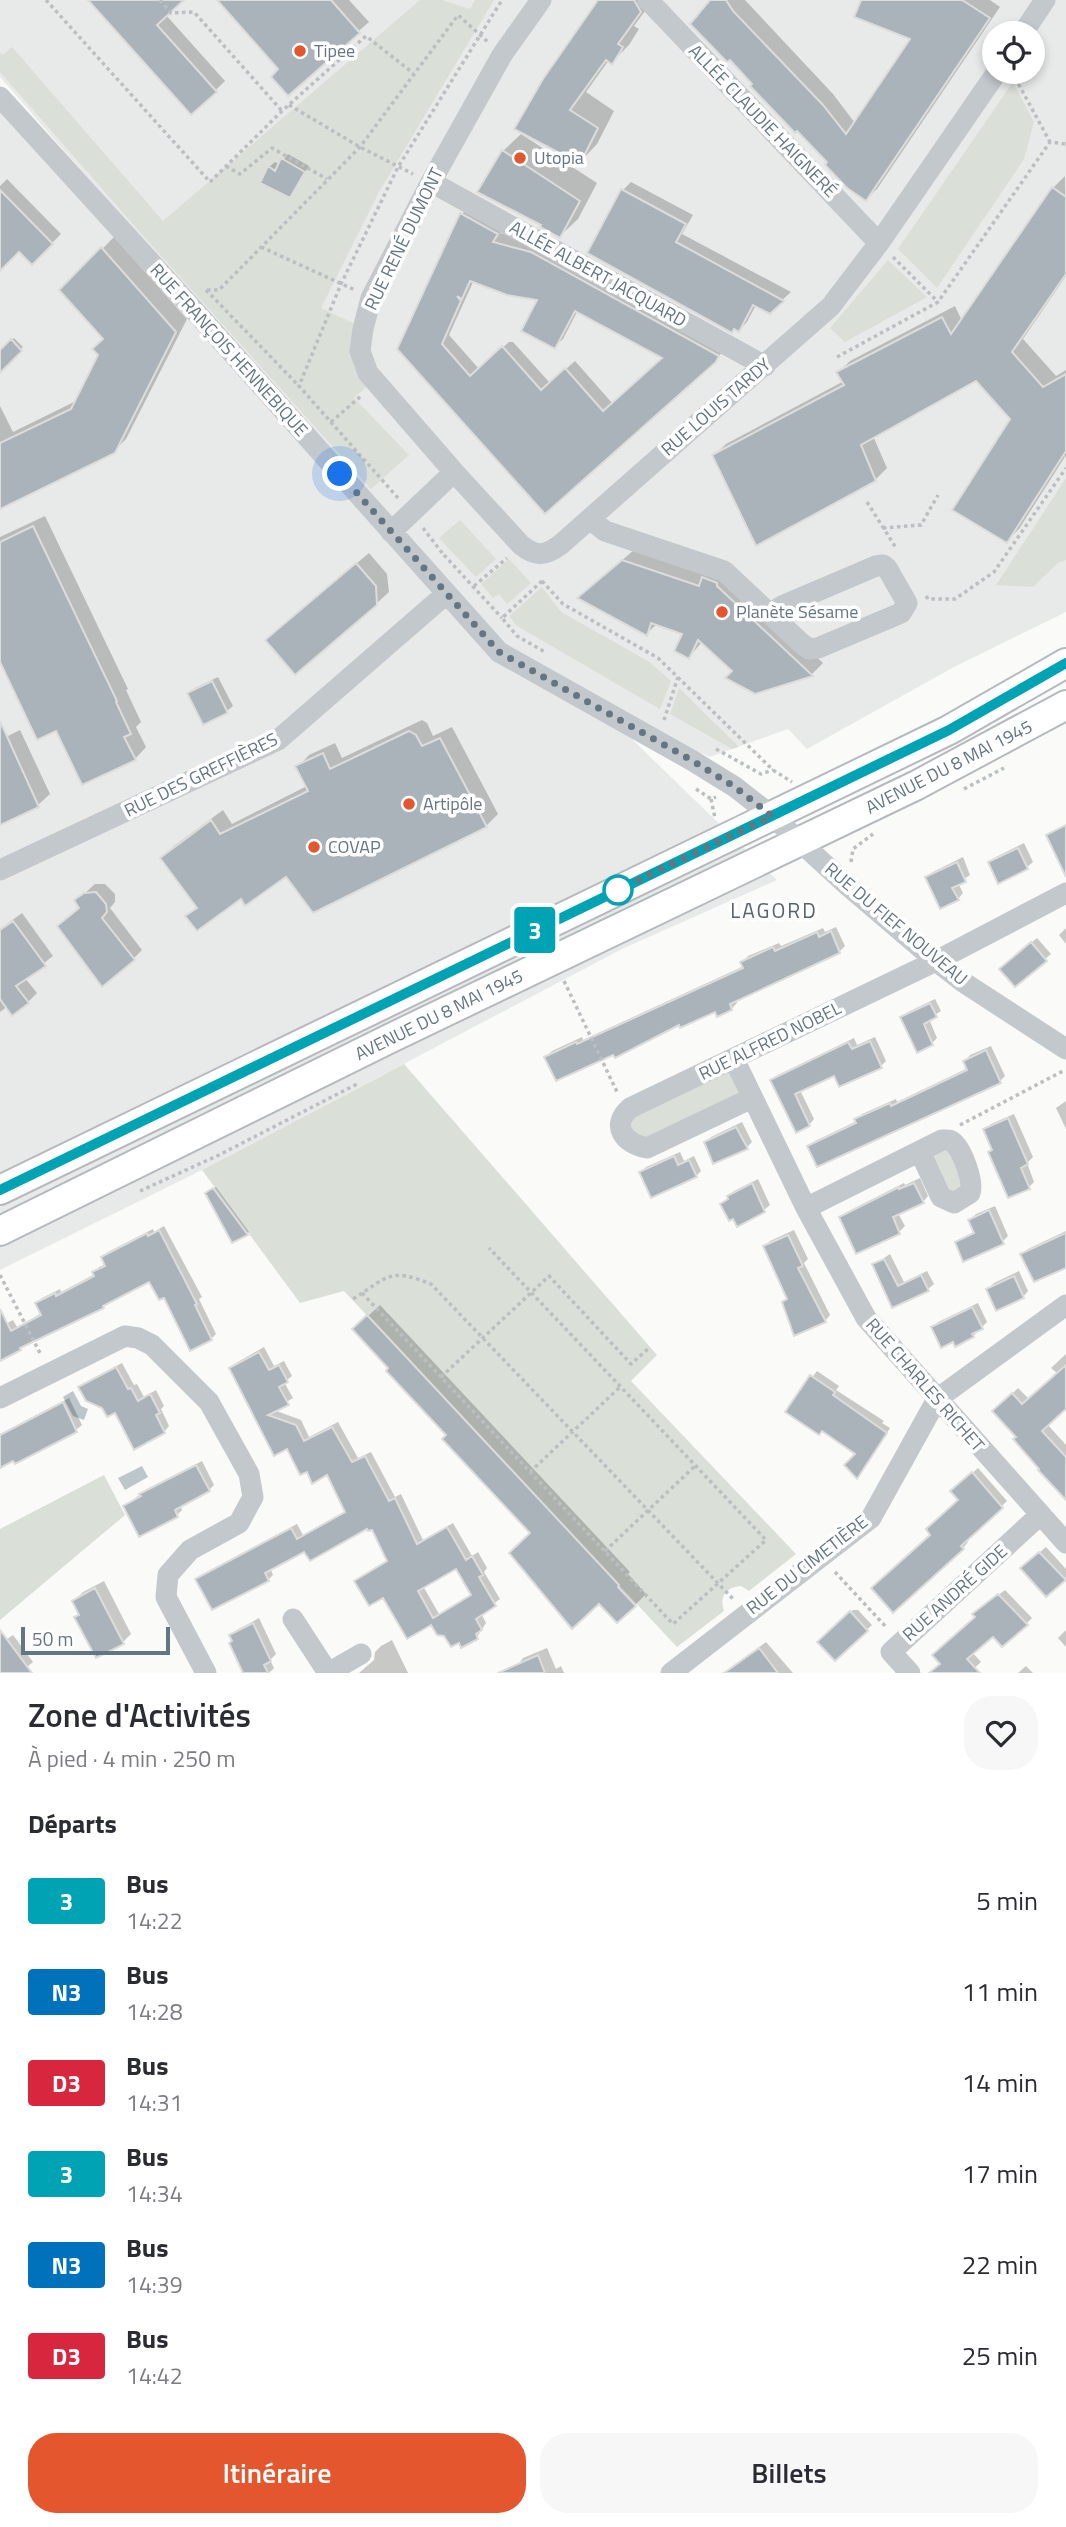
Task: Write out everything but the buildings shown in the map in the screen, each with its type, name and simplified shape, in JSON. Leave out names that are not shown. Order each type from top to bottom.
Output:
[{"type":"main road","name":"AVENUE DU 8 MAI 1945","points":[[0,1191],[949,730],[1066,663]]},
{"type":"main road","name":"AVENUE DU 8 MAI 1945","points":[[0,1231],[965,761],[1066,705]]},
{"type":"street","name":"RUE RENÉ DUMONT","points":[[454,472],[368,373],[360,351],[371,298],[430,183],[502,55],[541,0]]},
{"type":"street","name":"ALLÉE CLAUDIE HAIGNERÉ","points":[[648,0],[879,243]]},
{"type":"street","points":[[1030,21],[1041,1]]},
{"type":"street","name":"RUE LOUIS TARDY","points":[[454,472],[521,545],[531,553],[540,555],[551,552],[831,306],[879,243],[989,84]]},
{"type":"street","name":"RUE FRANÇOIS HENNEBIQUE","points":[[0,97],[499,652],[735,787],[800,841]]},
{"type":"street","name":"ALLÉE ALBERT JACQUARD","points":[[430,183],[765,366]]},
{"type":"street","points":[[391,533],[454,472]]},
{"type":"street","points":[[590,519],[605,531],[724,570],[770,614],[810,649],[901,613],[907,603],[883,565],[782,606],[770,614]]},
{"type":"street","name":"RUE DES GREFFIÈRES","points":[[0,870],[278,740],[446,594]]},
{"type":"street","name":"RUE DU FIEF NOUVEAU","points":[[800,841],[936,961],[963,982],[1066,1049]]},
{"type":"street","name":"RUE ALFRED NOBEL","points":[[627,1111],[936,961],[1066,893]]},
{"type":"street","name":"RUE CHARLES RICHET","points":[[734,1059],[806,1208],[866,1318],[1066,1544]]},
{"type":"street","points":[[627,1111],[621,1117],[620,1125],[627,1140],[634,1146],[646,1148],[752,1098]]},
{"type":"street","points":[[806,1208],[942,1140],[955,1144],[972,1180],[973,1186],[967,1197],[954,1203],[941,1197],[920,1152]]},
{"type":"street","points":[[937,1399],[1066,1305]]},
{"type":"street","points":[[0,1398],[125,1336],[138,1338],[152,1345],[209,1402],[249,1474],[253,1497],[239,1523],[190,1550],[168,1576],[166,1597],[205,1673]]},
{"type":"street","name":"RUE DU CIMETIÈRE","points":[[671,1673],[870,1518],[937,1399]]},
{"type":"street","name":"RUE ANDRÉ GIDE","points":[[911,1673],[891,1652],[1040,1515]]},
{"type":"street","points":[[293,1619],[328,1673],[361,1654]]},
{"type":"path","points":[[46,0],[209,182],[289,104],[366,36],[413,73]]},
{"type":"path","points":[[160,0],[171,13],[194,12],[282,111]]},
{"type":"path","points":[[207,290],[219,290],[359,147],[458,15],[502,55]]},
{"type":"path","points":[[1020,84],[1050,142]]},
{"type":"path","points":[[289,104],[359,147],[430,183]]},
{"type":"path","points":[[1050,142],[1066,144]]},
{"type":"path","points":[[837,357],[939,302],[1050,142]]},
{"type":"path","points":[[226,166],[240,174],[272,148],[327,179]]},
{"type":"path","points":[[879,243],[939,302]]},
{"type":"path","points":[[261,247],[371,298]]},
{"type":"path","points":[[331,422],[376,383]]},
{"type":"path","points":[[922,589],[928,599],[956,599],[994,572],[1066,468]]},
{"type":"path","points":[[883,527],[921,524],[938,495]]},
{"type":"path","points":[[867,502],[902,558]]},
{"type":"path","points":[[411,513],[443,554]]},
{"type":"path","points":[[474,586],[511,554]]},
{"type":"path","points":[[551,655],[517,636],[502,618],[542,581],[563,604],[658,659],[773,770],[761,774],[713,747]]},
{"type":"path","points":[[664,720],[678,677]]},
{"type":"path","points":[[554,960],[627,1111]]},
{"type":"path","points":[[948,1140],[962,1123],[1066,1070]]},
{"type":"path","points":[[362,1293],[673,1624],[766,1540],[489,1248]]},
{"type":"path","points":[[0,1275],[50,1373]]},
{"type":"path","points":[[352,1300],[391,1275],[407,1275],[431,1284],[747,1613]]},
{"type":"path","points":[[441,1377],[549,1276],[631,1364],[650,1348]]},
{"type":"path","points":[[530,1472],[620,1387]]},
{"type":"path","points":[[605,1551],[695,1466]]},
{"type":"path","points":[[820,1557],[900,1642]]},
{"type":"shaded area","points":[[0,0],[1066,0],[1066,612],[954,667],[807,749],[788,729],[710,757],[602,710],[777,880],[622,949],[202,1170],[0,1270],[0,95],[469,617],[0,77]]},
{"type":"shaded area","points":[[420,0],[442,0],[470,9],[475,0],[494,0],[379,192],[321,308],[353,323],[353,359],[367,386],[354,398],[409,455],[371,489],[0,72],[0,53],[3,55],[12,47],[163,221]]},
{"type":"shaded area","points":[[1014,84],[1034,122],[1024,159],[937,288],[898,249]]},
{"type":"shaded area","points":[[888,260],[927,297],[845,342],[830,328]]},
{"type":"shaded area","points":[[1066,478],[1066,560],[1059,562],[1033,587],[996,585]]},
{"type":"shaded area","points":[[460,520],[496,559],[476,577],[439,538]]},
{"type":"shaded area","points":[[509,559],[531,583],[507,604],[499,594],[493,598],[481,584]]},
{"type":"shaded area","points":[[542,587],[561,612],[648,661],[671,681],[660,709],[517,626],[509,616]]},
{"type":"shaded area","points":[[679,688],[739,747],[732,749],[670,714]]},
{"type":"shaded area","points":[[734,1059],[752,1098],[647,1148],[621,1117]]},
{"type":"shaded area","points":[[404,1064],[657,1355],[631,1381],[796,1554],[749,1591],[741,1586],[728,1590],[722,1601],[724,1611],[677,1647],[344,1291],[300,1303],[202,1170]]},
{"type":"shaded area","points":[[942,1140],[972,1180],[954,1203],[920,1152]]},
{"type":"shaded area","points":[[73,1391],[81,1406],[88,1409],[84,1420],[73,1416],[63,1397]]},
{"type":"shaded area","points":[[142,1466],[148,1477],[125,1490],[118,1478]]},
{"type":"shaded area","points":[[104,1475],[125,1515],[0,1620],[0,1529]]},
{"type":"bus line","name":"3","points":[[0,1190],[949,730],[1066,663]]},
{"type":"place","name":"Tipee","points":[[300,51]]},
{"type":"place","name":"Utopia","points":[[520,158]]},
{"type":"place","name":"Planète Sésame","points":[[722,612]]},
{"type":"place","name":"Artipôle","points":[[409,804]]},
{"type":"place","name":"COVAP","points":[[314,847]]},
{"type":"district","name":"LAGORD","points":[[774,911]]},
{"type":"route","points":[[340,474],[499,652],[693,761],[735,787],[772,816],[609,894],[618,890]]}]
